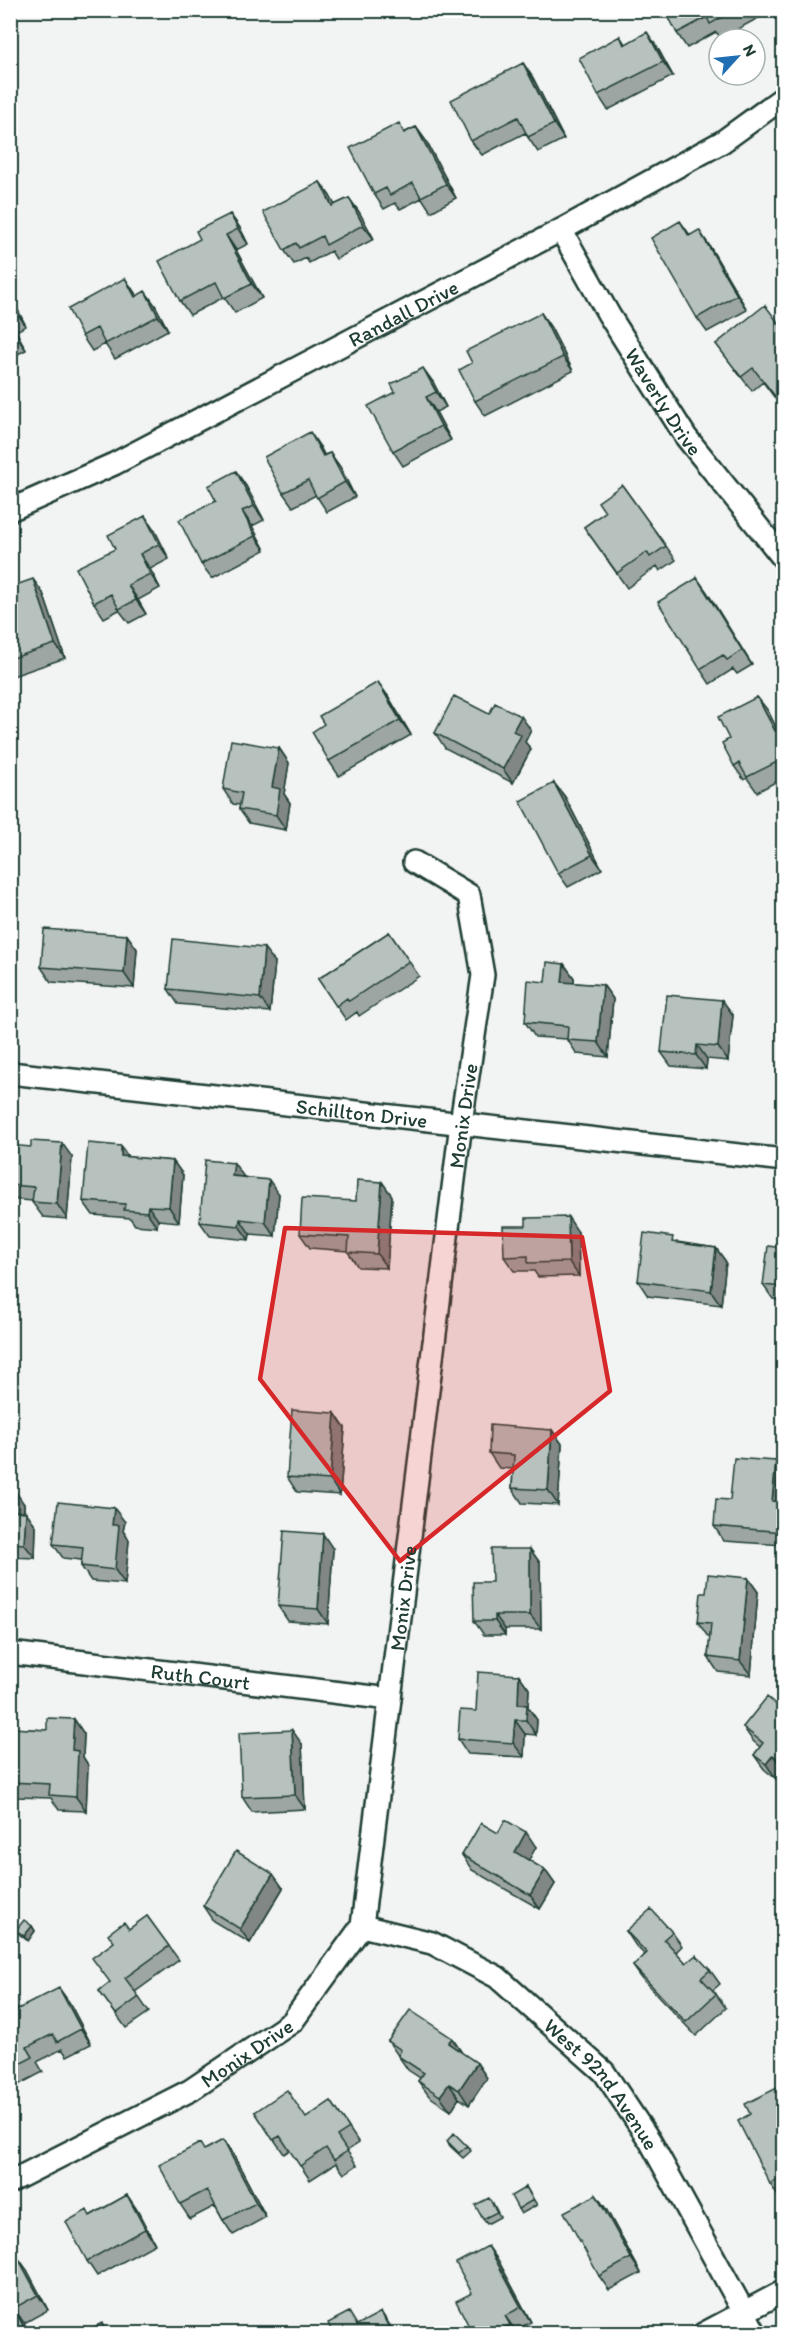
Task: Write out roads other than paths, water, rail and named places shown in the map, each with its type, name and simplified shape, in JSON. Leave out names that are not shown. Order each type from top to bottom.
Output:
[{"type":"street","name":"Randall Drive","points":[[10,510],[114,464],[561,230],[722,142],[783,97]]},
{"type":"street","name":"Waverly Drive","points":[[561,230],[609,315],[679,428],[720,483],[783,559]]},
{"type":"street","name":"Monix Drive","points":[[10,2182],[191,2090],[292,2022],[362,1926],[461,1123],[483,975],[469,895],[414,862]]},
{"type":"street","name":"Schillton Drive","points":[[10,1073],[783,1160]]},
{"type":"street","name":"Ruth Court","points":[[10,1653],[390,1699]]},
{"type":"street","name":"West 92nd Avenue","points":[[362,1926],[432,1943],[497,1977],[604,2072],[650,2141],[756,2334]]},
{"type":"street","points":[[703,2334],[783,2291]]}]
